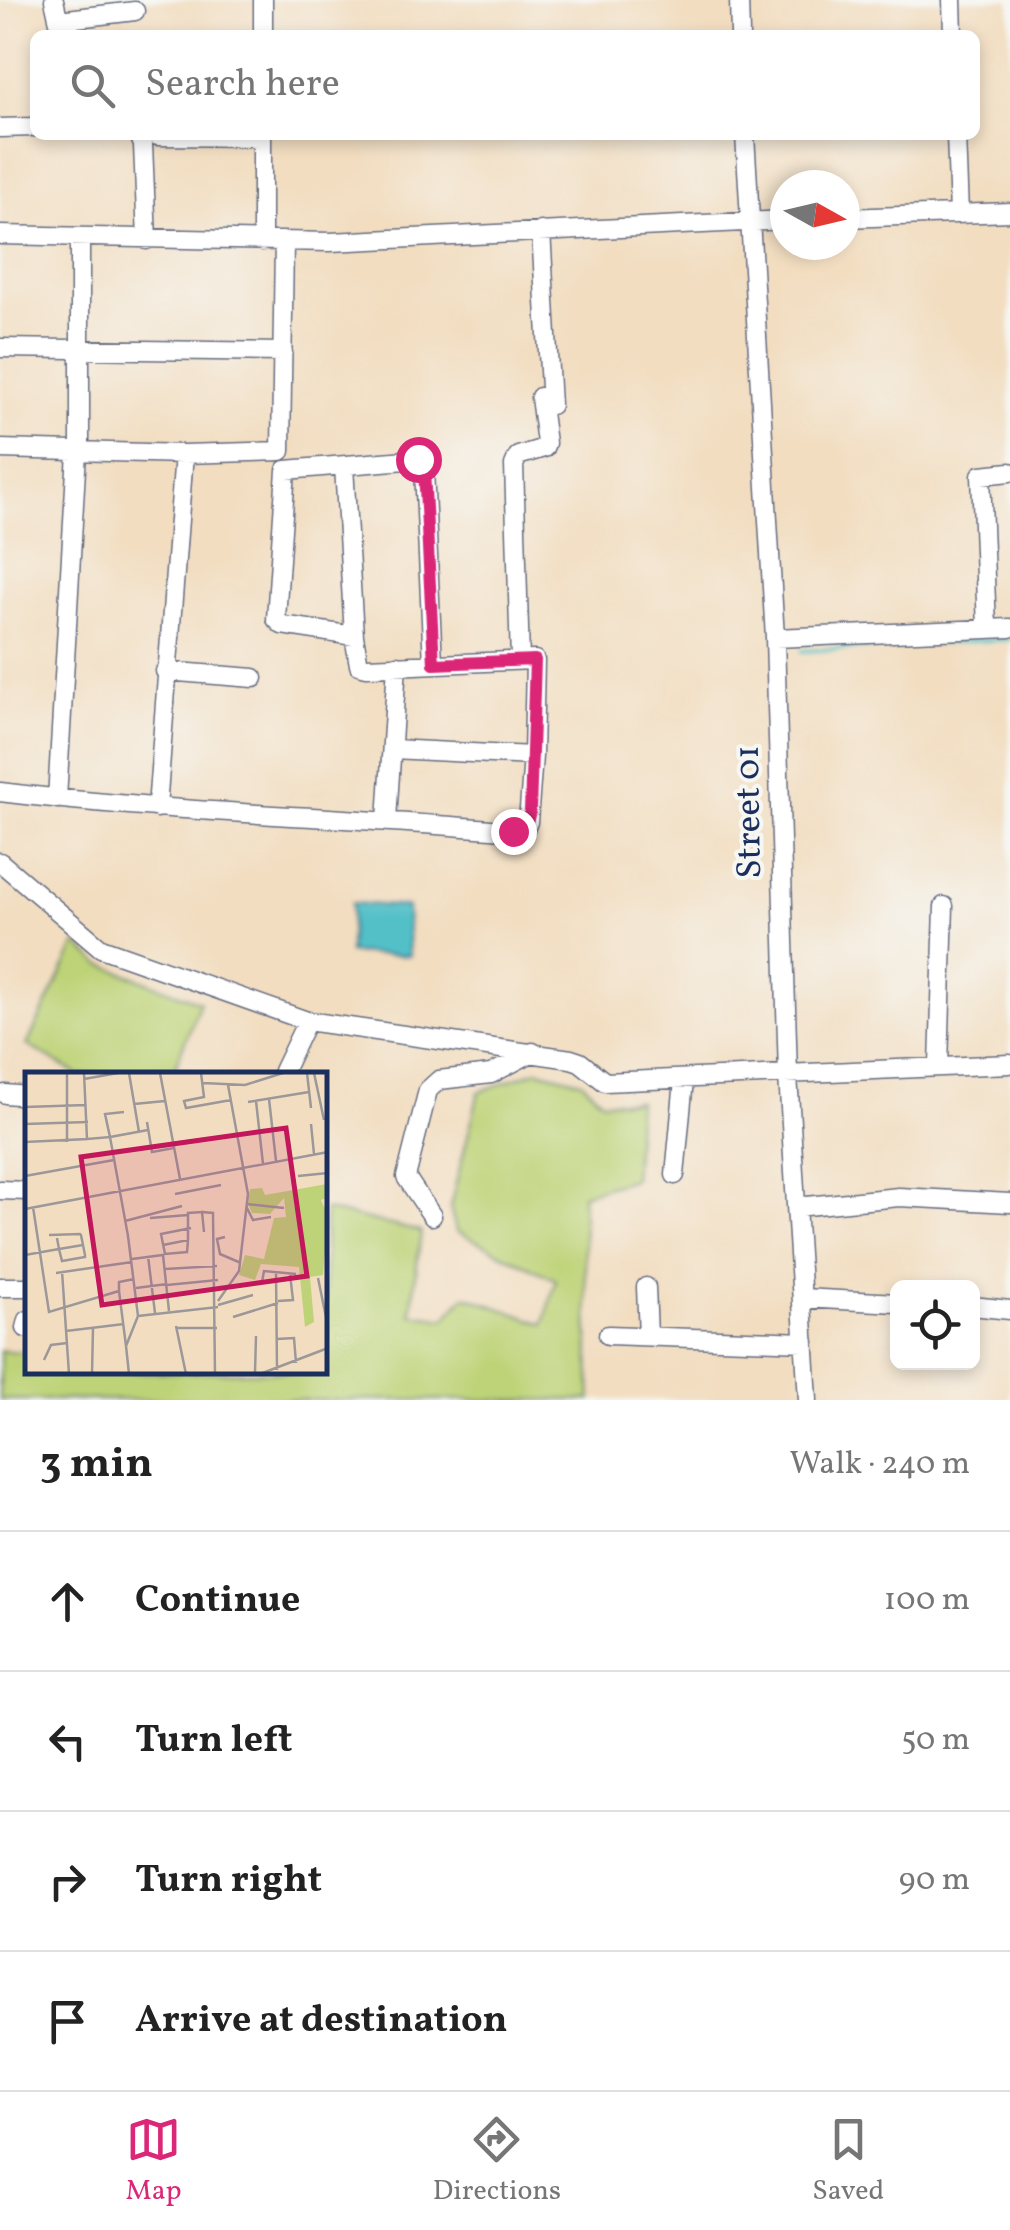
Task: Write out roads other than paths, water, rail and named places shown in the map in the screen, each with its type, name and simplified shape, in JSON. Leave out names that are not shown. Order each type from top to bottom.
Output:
[{"type":"street","points":[[54,0],[61,28],[135,11]]},
{"type":"street","points":[[262,30],[263,0]]},
{"type":"street","points":[[739,0],[740,30]]},
{"type":"street","points":[[952,0],[953,30]]},
{"type":"street","points":[[0,128],[30,127]]},
{"type":"street","points":[[141,140],[147,240]]},
{"type":"street","points":[[262,140],[262,242]]},
{"type":"street","name":"Street 01","points":[[745,140],[775,638],[788,1075],[808,1400]]},
{"type":"street","points":[[956,140],[959,214]]},
{"type":"street","points":[[860,217],[1010,212]]},
{"type":"street","points":[[0,236],[284,242],[770,221]]},
{"type":"street","points":[[520,660],[514,465],[518,456],[544,448],[546,443],[541,231]]},
{"type":"street","points":[[58,799],[78,452],[80,239]]},
{"type":"street","points":[[0,449],[184,454],[281,451],[284,242]]},
{"type":"street","points":[[0,348],[283,352]]},
{"type":"street","points":[[157,808],[184,454]]},
{"type":"street","points":[[354,636],[282,625],[276,619],[286,470],[418,459],[424,469],[434,664]]},
{"type":"street","points":[[0,792],[157,808],[522,830],[530,812],[535,660],[360,665],[354,636],[344,466]]},
{"type":"street","points":[[987,628],[982,475],[1010,472]]},
{"type":"street","points":[[775,638],[1010,628]]},
{"type":"street","points":[[387,820],[397,665]]},
{"type":"street","points":[[165,671],[254,678]]},
{"type":"street","points":[[392,748],[532,756]]},
{"type":"street","points":[[0,862],[101,948],[307,1021],[533,1052],[580,1062],[605,1082],[1010,1064]]},
{"type":"street","points":[[938,1066],[944,906]]},
{"type":"street","points":[[283,1070],[307,1021]]},
{"type":"street","points":[[432,1216],[406,1176],[428,1090],[439,1080],[490,1074],[533,1052]]},
{"type":"street","points":[[675,1175],[684,1080]]},
{"type":"street","points":[[5,1094],[25,1096]]},
{"type":"street","points":[[0,1190],[25,1191]]},
{"type":"street","points":[[796,1207],[899,1197],[1010,1204]]},
{"type":"street","points":[[646,1286],[648,1336]]},
{"type":"street","points":[[802,1298],[890,1302]]},
{"type":"street","points":[[980,1307],[1010,1310]]},
{"type":"street","points":[[608,1335],[805,1342]]},
{"type":"water","points":[[352,903],[407,907],[409,956],[349,953]]},
{"type":"waterway","points":[[802,651],[1010,639]]}]
